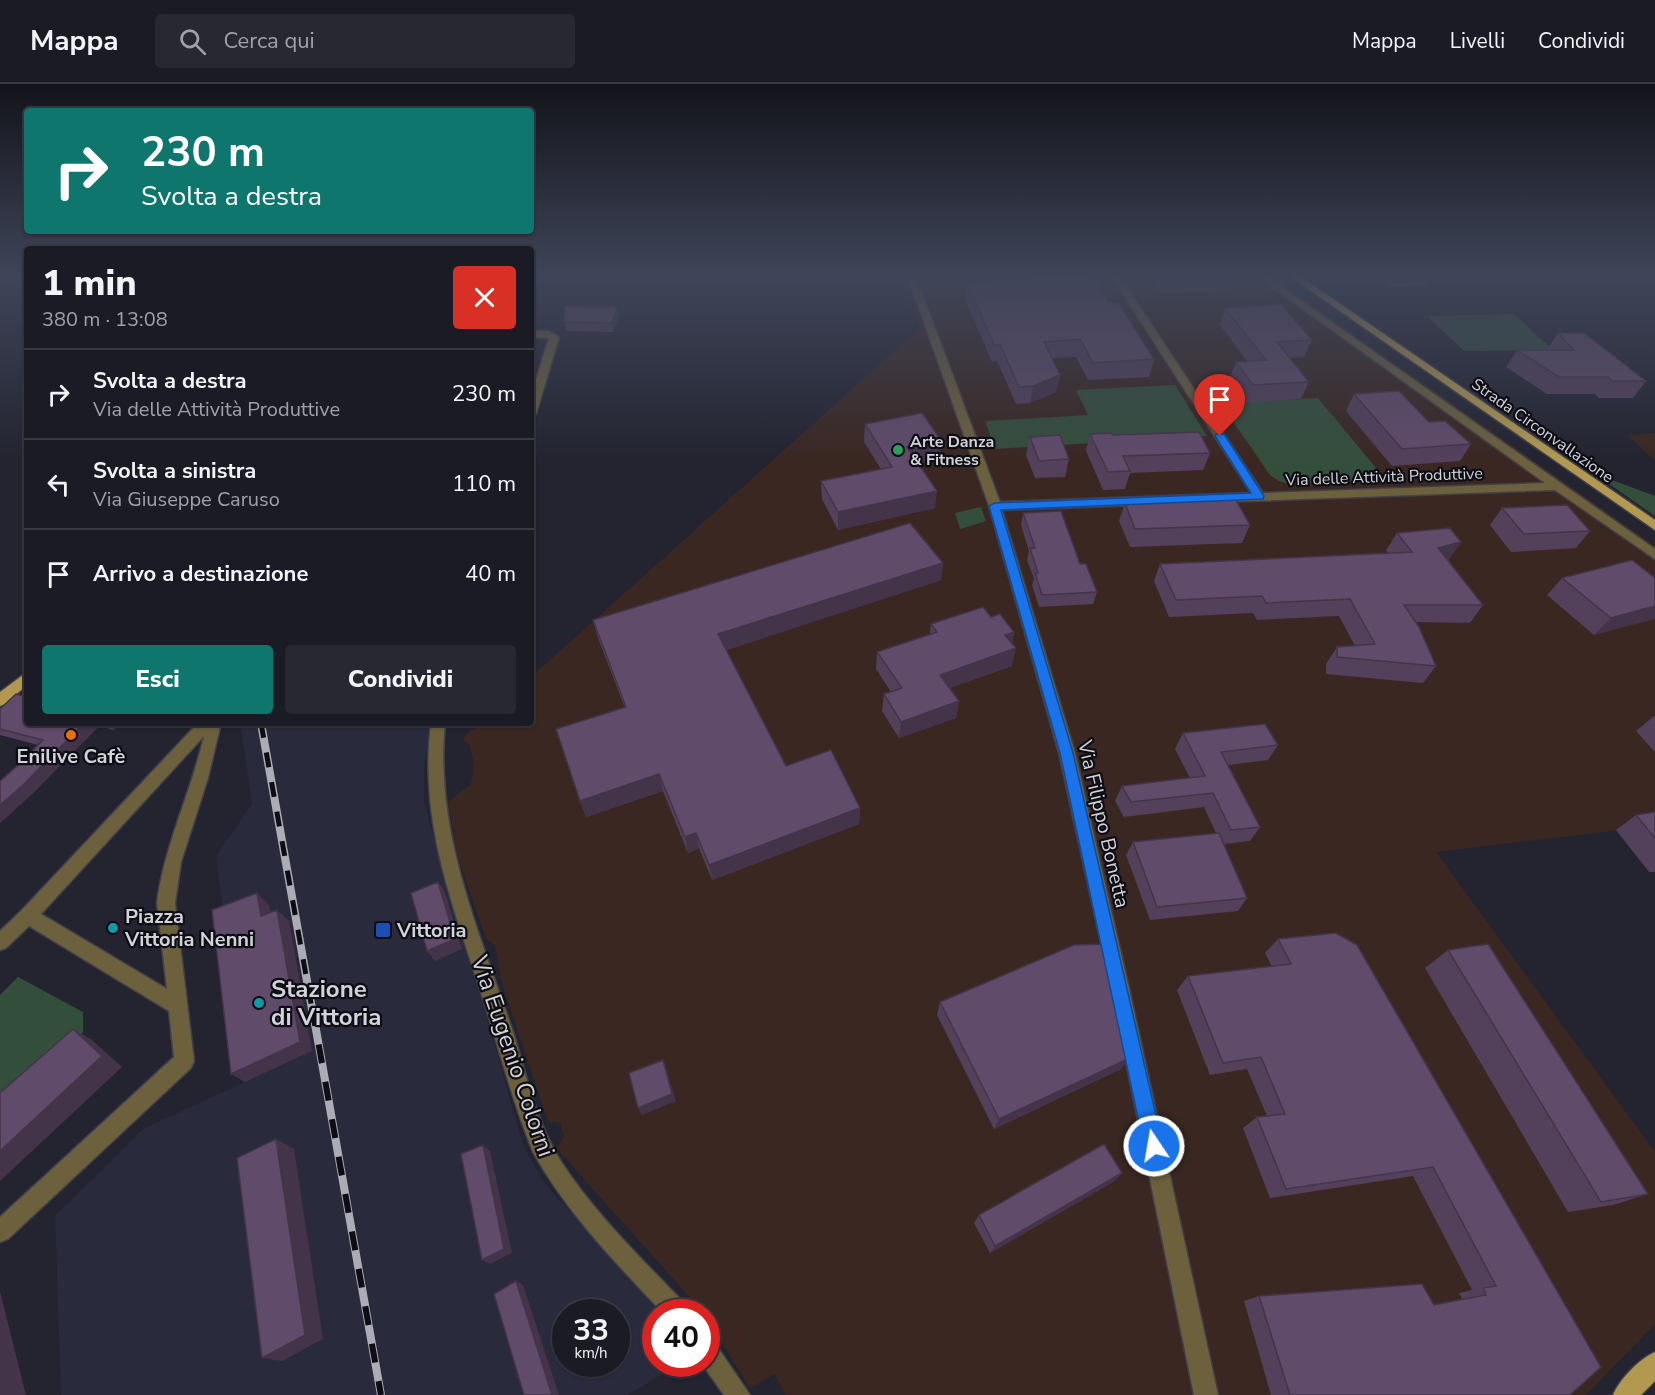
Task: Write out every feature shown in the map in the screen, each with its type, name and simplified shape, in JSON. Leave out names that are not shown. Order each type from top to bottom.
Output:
[{"type":"main road","name":"Strada Circonvallazione","points":[[1383,338],[1655,526]]},
{"type":"main road","points":[[0,700],[24,680]]},
{"type":"main road","points":[[1625,1395],[1655,1364]]},
{"type":"street","points":[[534,404],[553,338]]},
{"type":"street","name":"Via Filippo Bonetta","points":[[934,338],[995,506],[1066,753],[1120,988],[1206,1395]]},
{"type":"street","points":[[1156,338],[1259,496]]},
{"type":"street","points":[[1349,338],[1655,555]]},
{"type":"street","name":"Via delle Attività Produttive","points":[[995,506],[1559,486]]},
{"type":"street","points":[[0,942],[28,916],[204,726]]},
{"type":"street","points":[[0,1231],[184,1060],[166,903],[167,888],[169,873],[197,792],[213,726]]},
{"type":"street","name":"Via Eugenio Colorni","points":[[438,726],[434,776],[436,806],[447,857],[540,1145],[553,1171],[623,1254],[665,1299]]},
{"type":"street","points":[[28,916],[178,1006]]},
{"type":"street","points":[[720,1370],[738,1395]]},
{"type":"shaded area","points":[[909,338],[1360,338],[1655,546],[1655,826],[1436,852],[1655,1152],[1655,1324],[1586,1395],[785,1395],[775,1374],[750,1388],[720,1340],[720,1299],[691,1299],[557,1149],[564,1136],[560,1123],[548,1121],[501,980],[495,945],[487,940],[484,933],[458,858],[448,802],[471,784],[474,764],[470,747],[463,738],[477,726],[534,726],[534,674]]},
{"type":"shaded area","points":[[1655,433],[1655,461],[1627,435]]},
{"type":"shaded area","points":[[240,726],[430,726],[424,770],[424,803],[524,1147],[543,1181],[647,1299],[642,1299],[642,1377],[658,1377],[627,1395],[61,1395],[55,1216],[143,1129],[245,1082],[216,856],[252,804]]},
{"type":"green space","points":[[1450,338],[1540,338],[1553,350],[1464,351]]},
{"type":"green space","points":[[1175,385],[1207,436],[995,449],[985,421],[1088,415],[1076,390]]},
{"type":"green space","points":[[1318,398],[1386,480],[1290,484],[1279,481],[1270,475],[1221,404]]},
{"type":"green space","points":[[1595,474],[1655,496],[1655,516]]},
{"type":"green space","points":[[981,507],[986,521],[960,529],[955,513]]},
{"type":"green space","points":[[18,977],[83,1012],[83,1032],[76,1041],[0,1107],[0,995]]},
{"type":"building","points":[[991,338],[1141,338],[1154,359],[1093,363],[1080,339],[1044,342],[1060,375],[1033,386],[1019,387],[1000,344],[994,345]]},
{"type":"building","points":[[1249,338],[1312,340],[1277,342],[1309,382],[1253,385],[1236,362],[1266,360]]},
{"type":"building","points":[[1563,338],[1591,338],[1646,381],[1612,381],[1608,377],[1559,377],[1517,350],[1574,350]]},
{"type":"building","points":[[1399,391],[1429,422],[1445,421],[1471,444],[1402,449],[1354,394]]},
{"type":"building","points":[[922,413],[941,440],[907,447],[937,491],[838,512],[821,481],[892,467],[865,424]]},
{"type":"building","points":[[1199,432],[1210,453],[1123,456],[1130,471],[1108,472],[1090,434],[1111,433],[1113,435]]},
{"type":"building","points":[[1060,435],[1069,459],[1039,461],[1030,437]]},
{"type":"building","points":[[1236,500],[1250,525],[1135,529],[1125,503]]},
{"type":"building","points":[[1567,505],[1590,531],[1524,534],[1502,508]]},
{"type":"building","points":[[1061,511],[1080,564],[1086,564],[1097,592],[1042,595],[1030,548],[1035,548],[1023,513]]},
{"type":"building","points":[[910,523],[943,563],[718,634],[786,766],[831,750],[860,808],[709,865],[696,833],[685,837],[659,774],[580,801],[556,729],[626,707],[593,620]]},
{"type":"building","points":[[1450,528],[1461,542],[1438,548],[1483,605],[1404,605],[1419,627],[1436,666],[1337,657],[1337,647],[1375,644],[1350,599],[1266,603],[1262,596],[1176,600],[1160,564],[1412,552],[1397,533]]},
{"type":"building","points":[[1632,560],[1655,578],[1655,606],[1611,618],[1562,578]]},
{"type":"building","points":[[983,607],[991,617],[1000,614],[1014,632],[1005,635],[1016,648],[940,675],[959,701],[901,722],[884,694],[902,688],[877,652],[937,632],[931,624]]},
{"type":"building","points":[[16,694],[24,696],[24,726],[81,726],[0,805],[0,781],[43,740],[0,729],[0,709]]},
{"type":"building","points":[[1265,724],[1278,745],[1221,752],[1260,827],[1231,830],[1213,793],[1131,802],[1122,786],[1205,776],[1183,733]]},
{"type":"building","points":[[1655,812],[1655,838],[1636,815]]},
{"type":"building","points":[[1219,833],[1247,898],[1157,907],[1133,842]]},
{"type":"building","points":[[438,882],[455,939],[427,951],[411,893]]},
{"type":"building","points":[[257,893],[261,916],[277,910],[300,1042],[231,1074],[212,910]]},
{"type":"building","points":[[1336,933],[1357,945],[1601,1367],[1570,1395],[1290,1395],[1259,1296],[1422,1284],[1434,1305],[1486,1295],[1483,1288],[1496,1286],[1433,1167],[1286,1189],[1257,1117],[1285,1114],[1261,1057],[1223,1063],[1188,976],[1291,964],[1278,939]]},
{"type":"building","points":[[1107,944],[1130,1058],[999,1119],[940,1002],[1074,945]]},
{"type":"building","points":[[1488,944],[1648,1194],[1601,1202],[1448,950]]},
{"type":"building","points":[[73,1029],[102,1056],[0,1151],[0,1093]]},
{"type":"building","points":[[663,1060],[672,1094],[638,1108],[629,1073]]},
{"type":"building","points":[[276,1139],[305,1335],[262,1358],[237,1158]]},
{"type":"building","points":[[1104,1144],[1122,1173],[995,1246],[979,1215]]},
{"type":"building","points":[[483,1145],[504,1249],[482,1260],[461,1154]]},
{"type":"building","points":[[516,1281],[552,1395],[524,1395],[494,1294]]},
{"type":"railway","points":[[262,726],[312,1009]]},
{"type":"railway","points":[[312,1007],[381,1395]]},
{"type":"place","name":"Arte Danza & Fitness","points":[[898,450]]},
{"type":"place","name":"Enilive Cafè","points":[[71,735]]},
{"type":"place","name":"Piazza Vittoria Nenni","points":[[113,928]]},
{"type":"place","name":"Vittoria","points":[[383,930]]},
{"type":"place","name":"Stazione di Vittoria","points":[[259,1003]]},
{"type":"route","points":[[1154,1146],[1066,753],[995,506],[1259,496],[1220,436]]}]
